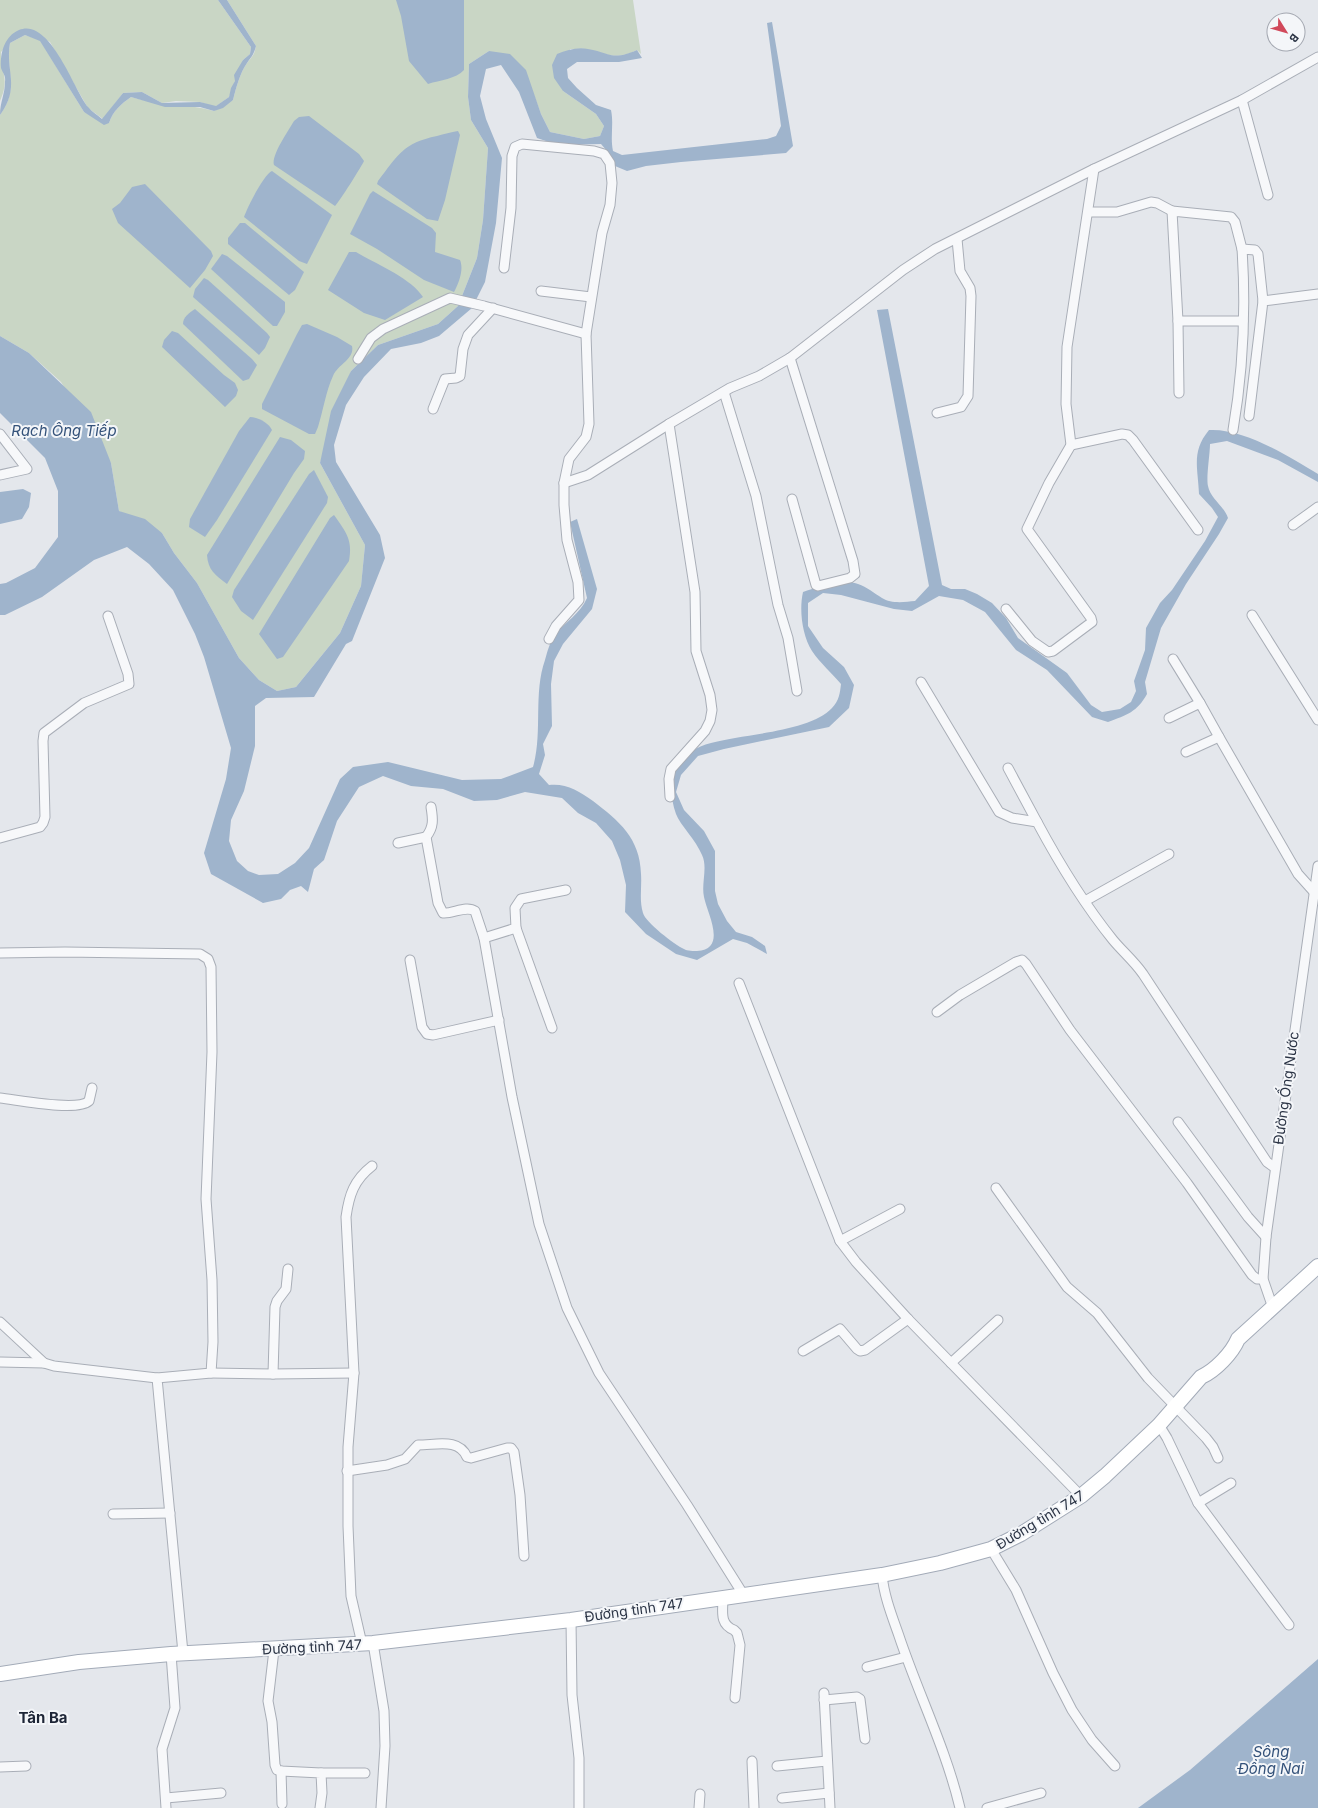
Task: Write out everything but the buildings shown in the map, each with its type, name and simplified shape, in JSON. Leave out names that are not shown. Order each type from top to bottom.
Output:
[{"type":"main road","name":"Đường tỉnh 747","points":[[0,1674],[79,1662],[177,1654],[368,1644],[571,1620],[882,1575],[940,1563],[991,1549],[1021,1534],[1081,1496],[1105,1476],[1159,1425],[1201,1377],[1202,1368],[1229,1340],[1238,1339],[1318,1266]]},
{"type":"street","points":[[564,483],[588,475],[668,424],[724,392],[758,376],[790,358],[903,270],[935,249],[1094,169],[1242,100],[1318,57]]},
{"type":"street","points":[[1242,100],[1268,195]]},
{"type":"street","points":[[504,268],[510,208],[512,156],[515,147],[522,144],[594,151],[604,154],[610,163],[612,183],[611,198],[602,233],[586,334],[589,424],[586,437],[569,459],[564,483],[564,505],[568,540],[578,582],[579,600],[556,626],[549,638]]},
{"type":"street","points":[[1006,608],[1032,641],[1048,652],[1053,651],[1092,622],[1091,618],[1027,529],[1049,483],[1071,445],[1066,404],[1067,347],[1078,271],[1089,212],[1094,169]]},
{"type":"street","points":[[1089,212],[1117,212],[1151,202],[1172,211],[1231,217],[1235,222],[1242,249],[1245,290],[1237,403],[1233,430]]},
{"type":"street","points":[[1172,211],[1178,321],[1179,393]]},
{"type":"street","points":[[936,413],[961,407],[968,396],[971,296],[970,288],[960,271],[957,239]]},
{"type":"street","points":[[1242,249],[1255,250],[1258,254],[1263,301],[1249,416]]},
{"type":"street","points":[[541,291],[591,297]]},
{"type":"street","points":[[1263,301],[1318,294]]},
{"type":"street","points":[[358,359],[371,338],[383,329],[450,298],[493,308],[586,334]]},
{"type":"street","points":[[433,409],[445,379],[460,376],[463,349],[468,335],[493,308]]},
{"type":"street","points":[[1178,321],[1243,321]]},
{"type":"street","points":[[790,358],[853,561],[855,574],[850,578],[818,586],[816,585],[792,499]]},
{"type":"street","points":[[724,392],[756,496],[778,605],[788,638],[797,691]]},
{"type":"street","points":[[668,424],[695,592],[696,651],[710,695],[712,710],[710,721],[705,731],[671,769],[669,779],[670,797]]},
{"type":"street","points":[[0,434],[27,469],[0,476]]},
{"type":"street","points":[[1071,445],[1122,434],[1128,435],[1198,530]]},
{"type":"street","points":[[1293,525],[1318,507]]},
{"type":"street","points":[[1252,615],[1318,720]]},
{"type":"street","points":[[0,838],[40,827],[43,823],[45,817],[42,740],[44,733],[84,703],[129,684],[128,674],[108,616]]},
{"type":"street","points":[[1173,659],[1200,703],[1298,874],[1315,893]]},
{"type":"street","points":[[921,682],[999,812],[1012,818],[1037,822]]},
{"type":"street","points":[[1169,718],[1200,703]]},
{"type":"street","points":[[1186,752],[1219,737]]},
{"type":"street","points":[[1008,768],[1037,822],[1085,901],[1114,941],[1132,958],[1262,1156],[1274,1167]]},
{"type":"street","points":[[398,842],[426,837],[430,832],[433,823],[431,807]]},
{"type":"street","points":[[426,837],[440,910],[446,914],[472,909],[475,911],[484,938],[512,1097],[539,1224],[567,1308],[598,1373],[695,1518],[743,1594]]},
{"type":"street","points":[[1085,901],[1168,854]]},
{"type":"street","name":"Đường Ống Nước","points":[[1273,1308],[1264,1279],[1266,1237],[1274,1167],[1318,866]]},
{"type":"street","points":[[552,1028],[516,928],[515,908],[521,899],[566,890]]},
{"type":"street","points":[[484,938],[516,928]]},
{"type":"street","points":[[0,953],[65,952],[200,954],[208,959],[212,984],[212,1052],[206,1198],[212,1280],[213,1342],[211,1373]]},
{"type":"street","points":[[410,960],[422,1027],[427,1034],[433,1035],[498,1020]]},
{"type":"street","points":[[937,1012],[960,995],[1016,962],[1022,960],[1070,1030],[1187,1183],[1252,1275],[1257,1278],[1264,1279]]},
{"type":"street","points":[[740,983],[840,1241],[856,1262],[908,1319],[1081,1496]]},
{"type":"street","points":[[0,1098],[70,1106],[82,1105],[89,1101],[92,1088]]},
{"type":"street","points":[[1178,1122],[1248,1217],[1266,1237]]},
{"type":"street","points":[[372,1166],[363,1173],[354,1184],[350,1192],[346,1217],[354,1373],[347,1471],[351,1596],[368,1644],[384,1711],[385,1746],[381,1808]]},
{"type":"street","points":[[996,1188],[1067,1287],[1096,1313],[1148,1378],[1213,1447],[1218,1458]]},
{"type":"street","points":[[840,1241],[900,1209]]},
{"type":"street","points":[[273,1374],[275,1307],[277,1301],[286,1289],[288,1269]]},
{"type":"street","points":[[803,1351],[840,1329],[857,1349],[860,1351],[865,1350],[908,1319]]},
{"type":"street","points":[[951,1363],[998,1320]]},
{"type":"street","points":[[0,1322],[44,1363]]},
{"type":"street","points":[[0,1362],[44,1363],[54,1366],[157,1378],[211,1373],[354,1373]]},
{"type":"street","points":[[157,1378],[170,1513],[177,1654],[175,1708],[162,1749],[166,1808]]},
{"type":"street","points":[[1159,1425],[1167,1438],[1198,1503],[1289,1626]]},
{"type":"street","points":[[347,1471],[387,1465],[405,1459],[418,1445],[455,1444],[464,1449],[467,1457],[471,1458],[511,1448],[514,1452],[520,1495],[524,1556]]},
{"type":"street","points":[[1198,1503],[1230,1483]]},
{"type":"street","points":[[113,1514],[170,1513]]},
{"type":"street","points":[[991,1549],[1016,1590],[1053,1673],[1072,1710],[1092,1740],[1115,1766]]},
{"type":"street","points":[[882,1575],[885,1595],[906,1658],[930,1717],[960,1808]]},
{"type":"street","points":[[723,1597],[725,1625],[734,1630],[739,1638],[735,1698]]},
{"type":"street","points":[[571,1620],[572,1695],[579,1758],[579,1808]]},
{"type":"street","points":[[274,1650],[268,1701],[272,1722],[275,1765],[278,1770],[321,1773],[365,1773]]},
{"type":"street","points":[[867,1667],[906,1658]]},
{"type":"street","points":[[830,1808],[824,1696],[857,1697],[860,1699],[865,1738]]},
{"type":"street","points":[[752,1761],[754,1808]]},
{"type":"street","points":[[777,1766],[827,1761]]},
{"type":"street","points":[[0,1766],[26,1766]]},
{"type":"street","points":[[282,1771],[282,1804]]},
{"type":"street","points":[[320,1808],[322,1793],[321,1773]]},
{"type":"street","points":[[166,1798],[221,1793]]},
{"type":"street","points":[[782,1798],[829,1793]]},
{"type":"street","points":[[986,1808],[1041,1793]]},
{"type":"street","points":[[700,1794],[700,1808]]},
{"type":"green space","points":[[0,0],[218,0],[251,47],[250,54],[243,60],[229,97],[215,107],[200,102],[176,101],[162,103],[142,92],[123,93],[103,119],[88,108],[50,42],[23,29],[1,52],[5,82],[0,101]]},
{"type":"green space","points":[[227,0],[633,0],[641,54],[637,50],[624,55],[613,56],[585,49],[570,49],[563,91],[596,114],[604,126],[600,136],[584,139],[550,132],[534,95],[489,51],[469,64],[468,97],[471,120],[488,148],[483,220],[477,258],[458,306],[438,324],[378,345],[351,371],[320,463],[365,545],[361,586],[340,633],[296,687],[277,691],[259,680],[239,658],[197,583],[174,553],[162,533],[119,511],[111,463],[61,382],[29,353],[0,336],[0,115],[6,105],[11,88],[9,62],[10,43],[25,35],[40,40],[84,112],[109,123],[118,108],[131,97],[152,102],[204,108],[214,111],[233,100],[240,76],[254,54],[256,46]]},
{"type":"water","points":[[218,0],[227,0],[256,46],[254,53],[240,76],[233,100],[223,108],[214,111],[200,107],[165,107],[131,97],[118,108],[109,123],[104,125],[84,112],[40,41],[25,35],[10,43],[10,96],[0,115],[5,86],[5,78],[1,68],[1,56],[4,45],[14,33],[19,30],[30,29],[41,34],[51,44],[88,107],[102,119],[123,93],[142,92],[162,103],[200,102],[216,106],[229,97],[231,88],[235,81],[234,75],[243,60],[250,54],[251,47]]},
{"type":"water","points":[[396,0],[464,0],[464,70],[461,73],[428,84],[409,61],[401,16]]},
{"type":"water","name":"Rạch Ông Tiếp","points":[[772,22],[793,146],[786,153],[681,162],[646,166],[627,171],[615,166],[607,151],[601,144],[558,145],[537,138],[519,92],[501,65],[486,69],[480,96],[486,119],[502,158],[496,223],[485,282],[472,308],[439,336],[421,343],[391,349],[364,377],[346,405],[334,445],[336,462],[380,535],[385,558],[352,641],[346,644],[314,697],[266,698],[255,706],[255,746],[244,791],[231,820],[229,841],[237,861],[248,871],[259,875],[278,874],[295,863],[309,848],[340,779],[353,767],[388,762],[462,780],[501,779],[533,767],[537,741],[539,686],[541,673],[548,651],[555,635],[580,609],[587,598],[570,522],[577,519],[597,589],[592,609],[563,644],[554,661],[551,684],[552,726],[543,744],[545,755],[539,774],[549,785],[561,785],[572,788],[593,801],[619,823],[632,840],[640,861],[641,903],[643,913],[649,922],[674,943],[689,951],[706,949],[712,944],[714,937],[713,929],[703,892],[704,860],[696,844],[678,818],[673,802],[671,790],[673,779],[681,760],[699,747],[711,743],[775,731],[808,722],[822,716],[836,703],[839,697],[841,684],[812,651],[806,638],[801,614],[803,592],[830,584],[846,582],[858,584],[886,600],[903,602],[915,601],[929,586],[877,310],[888,309],[942,585],[951,589],[965,589],[992,603],[1006,618],[1018,638],[1067,673],[1091,705],[1102,712],[1120,709],[1131,702],[1136,691],[1134,681],[1145,650],[1146,628],[1160,603],[1172,590],[1205,541],[1218,517],[1199,494],[1197,468],[1198,453],[1203,438],[1209,430],[1237,434],[1265,444],[1318,474],[1318,482],[1278,460],[1227,441],[1210,444],[1207,477],[1208,486],[1211,494],[1228,518],[1186,584],[1161,628],[1145,682],[1147,694],[1139,705],[1131,712],[1108,722],[1092,717],[1047,670],[1016,650],[985,612],[963,600],[939,596],[912,611],[894,609],[841,595],[823,593],[808,603],[808,626],[823,648],[844,667],[854,685],[849,708],[829,727],[724,749],[698,756],[681,775],[676,792],[684,810],[704,831],[715,851],[715,891],[718,904],[727,921],[736,932],[752,937],[765,946],[767,954],[747,943],[733,939],[697,960],[676,954],[646,934],[625,912],[626,885],[620,860],[612,841],[596,823],[578,813],[562,798],[525,792],[497,800],[474,801],[443,789],[411,786],[383,776],[359,787],[337,821],[324,860],[314,869],[308,892],[301,886],[290,890],[281,899],[263,903],[211,874],[204,853],[226,779],[231,748],[204,657],[195,634],[173,590],[149,564],[127,547],[94,560],[42,597],[5,615],[0,615],[0,584],[6,583],[35,568],[58,537],[58,491],[45,458],[0,413],[0,336],[29,353],[91,412],[111,463],[119,511],[145,519],[162,533],[174,553],[197,583],[239,658],[259,680],[277,691],[296,687],[340,633],[361,586],[365,545],[320,463],[331,411],[351,371],[378,345],[438,324],[458,306],[477,258],[483,220],[488,148],[471,120],[468,97],[469,64],[489,51],[510,54],[526,70],[541,114],[550,132],[584,139],[600,136],[604,126],[596,114],[563,91],[554,78],[552,65],[557,54],[572,49],[584,48],[617,56],[637,50],[642,58],[619,62],[577,62],[567,69],[568,78],[577,88],[596,105],[611,110],[613,151],[622,155],[767,139],[776,136],[781,126],[767,23]]},
{"type":"water","points":[[309,116],[359,154],[364,161],[335,206],[274,165],[275,155],[294,121],[299,117]]},
{"type":"water","points":[[458,131],[460,135],[445,200],[438,221],[427,219],[377,184],[396,157],[409,146],[416,142]]},
{"type":"water","points":[[272,171],[332,215],[307,264],[299,261],[244,217],[260,184]]},
{"type":"water","points":[[145,184],[211,251],[213,256],[205,270],[190,288],[118,223],[112,209],[120,203],[132,187]]},
{"type":"water","points":[[373,191],[432,228],[436,233],[435,252],[460,260],[460,276],[454,292],[424,280],[377,249],[350,234],[370,194]]},
{"type":"water","points":[[240,223],[245,223],[304,272],[295,290],[289,295],[228,244],[228,238]]},
{"type":"water","points":[[349,252],[356,252],[402,278],[423,297],[385,320],[364,313],[328,290]]},
{"type":"water","points":[[222,254],[227,256],[285,302],[285,312],[277,326],[273,326],[211,269]]},
{"type":"water","points":[[204,278],[270,337],[265,348],[259,355],[193,297],[195,289]]},
{"type":"water","points":[[195,309],[257,365],[249,379],[243,381],[183,324],[185,317]]},
{"type":"water","points":[[307,324],[337,337],[352,346],[352,351],[349,358],[338,368],[333,376],[328,388],[315,434],[309,434],[262,409],[262,404],[297,334],[302,325]]},
{"type":"water","points":[[172,331],[178,333],[224,375],[235,383],[238,390],[236,396],[225,407],[162,347],[164,340]]},
{"type":"water","points":[[250,417],[263,421],[272,430],[205,537],[189,527],[190,519],[239,431]]},
{"type":"water","points":[[280,437],[291,440],[305,451],[304,459],[227,584],[213,572],[209,565],[207,555]]},
{"type":"water","points":[[314,470],[328,497],[327,503],[253,620],[241,611],[232,597],[234,590],[309,474]]},
{"type":"water","points":[[23,489],[31,493],[29,507],[22,519],[0,524],[0,492]]},
{"type":"water","points":[[334,515],[348,536],[350,547],[349,561],[283,657],[277,659],[259,634],[330,518]]},
{"type":"water","name":"Sông Đồng Nai","points":[[1318,1659],[1318,1808],[1138,1808],[1190,1770]]},
{"type":"district","name":"Tân Ba","points":[[43,1718]]}]
